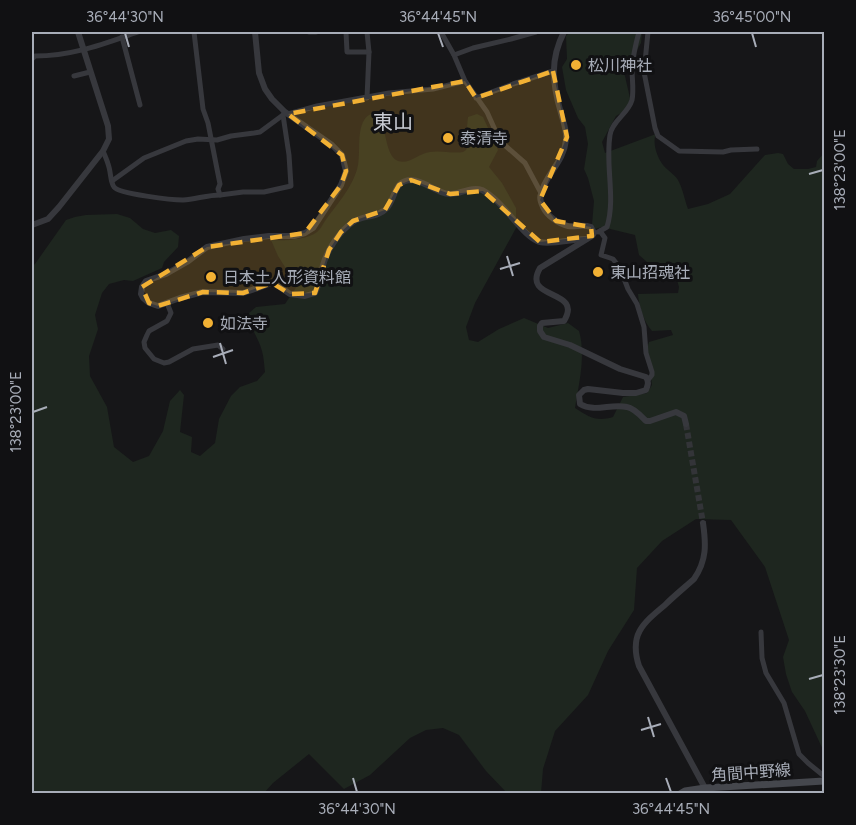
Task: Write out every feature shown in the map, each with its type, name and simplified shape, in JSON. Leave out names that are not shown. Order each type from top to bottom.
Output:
[{"type":"main road","name":"角間中野線","points":[[680,794],[705,788],[825,781]]},
{"type":"street","points":[[32,225],[48,219],[59,207],[103,152],[109,139],[108,126],[78,32]]},
{"type":"street","points":[[32,49],[33,57],[53,56],[110,43],[138,32]]},
{"type":"street","points":[[194,32],[203,109],[208,123],[220,184],[218,189],[220,195]]},
{"type":"street","points":[[255,32],[261,79],[272,99],[285,114],[332,145],[342,155],[346,171],[341,185],[313,228],[305,233],[294,236],[244,239],[207,247],[166,274],[146,281],[141,294],[149,303],[158,306],[203,292],[243,293],[272,284],[290,294],[305,296],[315,293],[329,250],[342,232],[353,222],[385,210],[399,185],[411,180],[450,194],[472,189],[483,191],[498,201],[530,237],[540,242],[586,239]]},
{"type":"street","points":[[309,32],[316,32]]},
{"type":"street","points":[[346,32],[347,52],[369,52]]},
{"type":"street","points":[[367,32],[369,52],[367,98]]},
{"type":"street","points":[[441,32],[465,81],[487,112],[500,141],[525,163],[541,193]]},
{"type":"street","points":[[454,55],[536,32]]},
{"type":"street","points":[[564,32],[555,54],[553,71],[555,92],[567,137],[561,158],[541,193],[540,200],[544,210],[556,220],[568,226],[586,225],[605,238],[601,255],[613,259],[620,268],[628,290],[637,304],[644,327],[646,353],[652,372],[646,390],[642,392],[623,393],[588,389],[580,392],[578,399],[580,404],[595,408],[628,407],[646,421],[676,412],[681,413],[686,424]]},
{"type":"street","points":[[639,32],[633,62],[631,102],[611,129],[610,135],[612,196],[607,227],[565,254],[549,261],[540,268],[535,278],[542,290],[558,296],[566,303],[568,310],[564,321],[542,323],[540,331],[544,337],[570,345],[620,369],[646,377],[648,380]]},
{"type":"street","points":[[648,32],[644,72],[658,136],[679,151],[723,152],[757,149]]},
{"type":"street","points":[[122,37],[140,105]]},
{"type":"street","points":[[476,98],[553,71]]},
{"type":"street","points":[[74,76],[90,72]]},
{"type":"street","points":[[112,181],[144,158],[186,141],[225,139],[260,132],[285,114],[317,106],[465,81]]},
{"type":"street","points":[[103,152],[109,165],[114,188],[120,191],[183,200],[209,195],[264,192],[291,186],[285,114]]},
{"type":"street","points":[[167,303],[171,313],[167,321],[149,331],[144,342],[145,348],[154,359],[164,363],[193,349],[218,345],[223,349]]},
{"type":"street","points":[[703,523],[706,544],[699,571],[694,579],[643,625],[636,639],[635,654],[639,666],[705,788]]},
{"type":"street","points":[[761,632],[762,658],[766,673],[784,703],[799,754],[808,764],[825,776]]},
{"type":"highlighted area","points":[[553,71],[567,137],[540,200],[556,221],[591,227],[592,236],[540,242],[483,191],[450,194],[411,180],[399,185],[385,210],[353,221],[341,232],[329,250],[315,293],[290,294],[272,283],[243,293],[203,292],[158,306],[149,303],[142,287],[207,247],[305,233],[341,185],[346,171],[342,155],[288,114],[465,81],[476,98]]},
{"type":"shaded area","points":[[570,32],[642,32],[641,43],[624,72],[630,98],[628,109],[616,116],[602,142],[605,153],[656,134],[657,154],[663,165],[678,180],[688,209],[708,204],[730,194],[765,155],[783,154],[788,164],[794,169],[808,169],[816,167],[817,161],[824,153],[824,752],[805,711],[792,692],[786,674],[783,657],[789,640],[765,567],[731,520],[696,519],[662,541],[637,568],[634,610],[608,651],[588,695],[555,731],[543,769],[541,793],[507,793],[486,771],[459,735],[443,728],[426,730],[410,738],[370,775],[344,789],[309,754],[264,793],[32,794],[32,266],[66,220],[75,217],[117,214],[130,218],[143,229],[155,233],[171,230],[179,236],[178,247],[164,262],[162,268],[133,281],[124,280],[109,284],[102,293],[95,315],[98,329],[89,356],[90,376],[107,407],[114,447],[133,462],[149,456],[163,431],[170,401],[180,390],[184,395],[180,432],[192,437],[191,452],[200,456],[215,443],[219,419],[231,396],[240,387],[257,381],[265,372],[262,351],[249,313],[256,307],[285,304],[297,286],[271,240],[301,238],[313,235],[319,230],[344,195],[356,173],[361,129],[366,118],[371,114],[377,117],[384,130],[390,152],[393,157],[402,162],[430,152],[463,152],[471,140],[467,127],[468,117],[477,114],[483,117],[498,150],[489,167],[502,183],[516,208],[516,228],[475,303],[466,327],[469,340],[478,342],[499,329],[524,318],[548,328],[568,323],[579,331],[582,350],[575,408],[593,418],[613,417],[623,397],[647,393],[652,385],[647,349],[649,342],[673,335],[671,330],[652,331],[642,314],[638,294],[678,293],[679,287],[676,276],[647,262],[639,255],[635,235],[602,227],[595,229],[592,225],[594,201],[584,169],[588,144],[585,127],[578,118],[566,90],[562,67],[567,59],[566,36]]},
{"type":"tunnel","points":[[686,424],[703,523]]},
{"type":"place","name":"松川神社","points":[[576,65]]},
{"type":"place","name":"泰清寺","points":[[448,138]]},
{"type":"place","name":"東山招魂社","points":[[598,272]]},
{"type":"place","name":"日本土人形資料館","points":[[211,277]]},
{"type":"place","name":"如法寺","points":[[208,323]]},
{"type":"district","name":"東山","points":[[393,122]]}]
